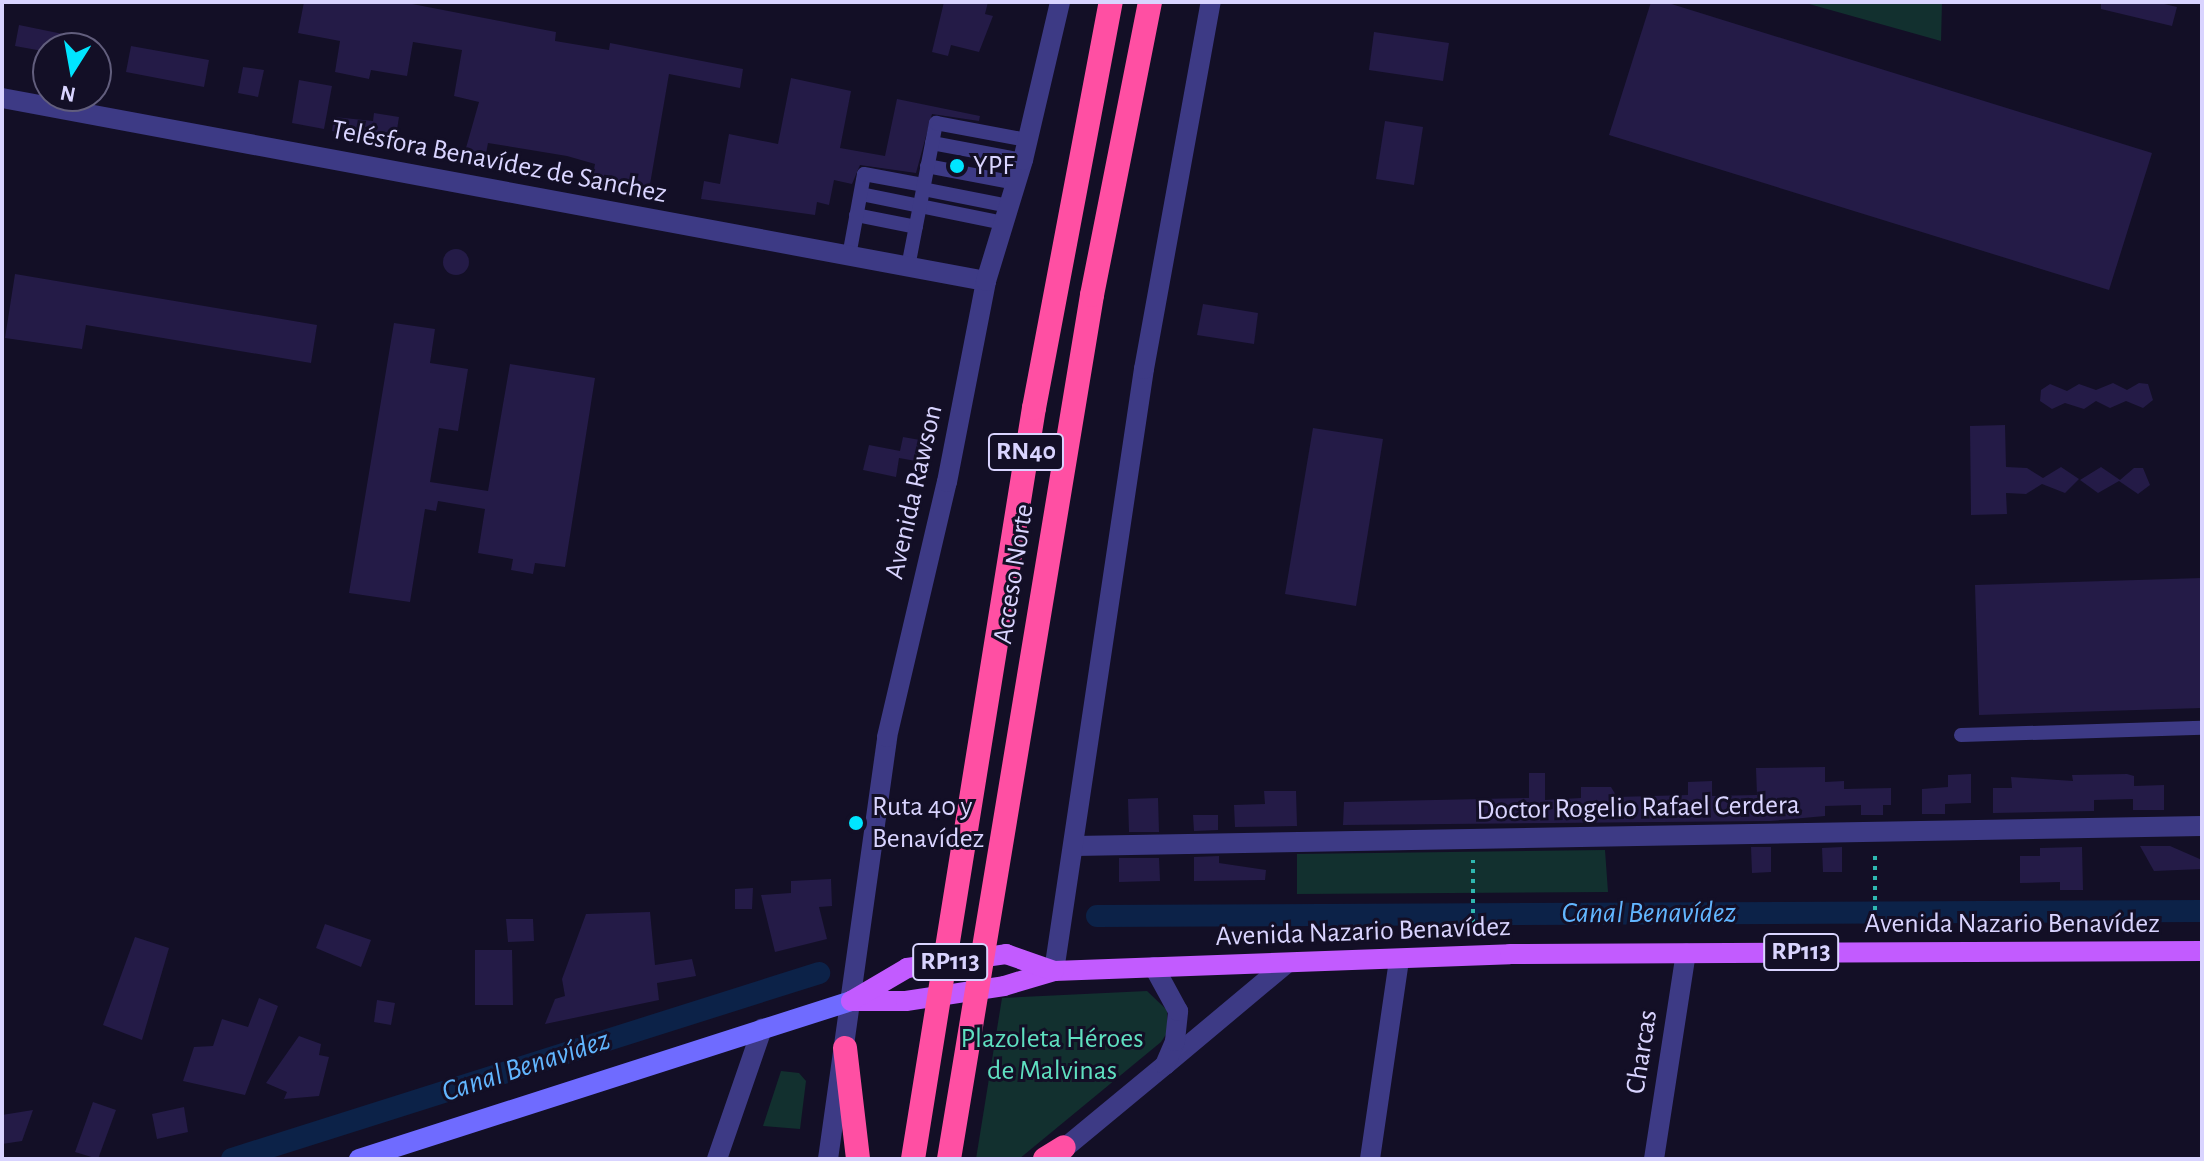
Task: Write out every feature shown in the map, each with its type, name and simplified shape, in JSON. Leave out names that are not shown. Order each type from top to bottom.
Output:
[{"type":"highway","name":"Acceso Norte","points":[[913,1159],[1048,324],[1111,2]]},
{"type":"highway","name":"Acceso Norte","points":[[949,1159],[1092,295],[1150,2]]},
{"type":"highway","points":[[845,1048],[858,1159]]},
{"type":"main road","name":"Avenida Nazario Benavídez","points":[[851,1001],[906,1001],[1004,986],[1054,971],[1154,967],[1686,953],[2202,951]]},
{"type":"main road","name":"Avenida Nazario Benavídez","points":[[359,1159],[851,1001],[907,968],[1006,954],[1054,971]]},
{"type":"street","name":"Avenida Rawson","points":[[828,1159],[887,737],[947,482],[986,281],[1025,150],[1060,2]]},
{"type":"street","points":[[1054,971],[1149,339],[1211,2]]},
{"type":"street","name":"Telésfora Benavídez de Sanchez","points":[[2,98],[986,281]]},
{"type":"street","name":"Doctor Rogelio Rafael Cerdera","points":[[1075,846],[2202,826]]},
{"type":"street","name":"Charcas","points":[[1654,1159],[1686,953]]},
{"type":"street","points":[[1370,1159],[1399,959]]},
{"type":"street","points":[[1053,1155],[1287,963]]},
{"type":"street","points":[[1154,967],[1178,1011],[1165,1065]]},
{"type":"street","points":[[717,1159],[762,1029]]},
{"type":"lane","points":[[908,267],[936,123],[1025,150]]},
{"type":"lane","points":[[927,166],[1016,183]]},
{"type":"lane","points":[[849,256],[864,174],[923,187],[1007,215]]},
{"type":"lane","points":[[861,194],[919,207],[1007,215]]},
{"type":"lane","points":[[856,215],[916,227]]},
{"type":"lane","points":[[1961,735],[2202,728]]},
{"type":"path","points":[[1875,843],[1875,930]]},
{"type":"path","points":[[1473,850],[1473,933]]},
{"type":"green space","points":[[1802,2],[1942,2],[1941,42],[1941,41]]},
{"type":"green space","points":[[1605,850],[1608,892],[1297,894],[1297,854]]},
{"type":"green space","name":"Plazoleta Héroes de Malvinas","points":[[1147,991],[1167,1010],[1167,1033],[1161,1042],[1019,1159],[976,1159],[1002,998]]},
{"type":"green space","points":[[781,1071],[799,1073],[806,1081],[800,1129],[763,1126]]},
{"type":"building","points":[[304,2],[402,2],[556,32],[555,41],[609,50],[610,43],[743,69],[740,88],[669,74],[649,190],[592,179],[595,164],[567,156],[488,143],[485,159],[464,155],[479,102],[454,96],[462,50],[413,42],[407,76],[371,70],[369,79],[335,72],[340,41],[298,33]]},
{"type":"building","points":[[944,2],[988,2],[985,14],[993,16],[979,52],[951,45],[948,56],[932,52]]},
{"type":"building","points":[[1651,2],[1665,2],[2152,153],[2109,290],[1609,135]]},
{"type":"building","points":[[2101,2],[2156,2],[2177,7],[2172,26],[2101,9]]},
{"type":"building","points":[[19,25],[53,32],[32,32],[32,49],[15,46]]},
{"type":"building","points":[[1374,32],[1449,43],[1443,81],[1369,70]]},
{"type":"building","points":[[131,46],[209,60],[204,87],[126,72]]},
{"type":"building","points":[[243,67],[264,70],[258,97],[238,93]]},
{"type":"building","points":[[791,78],[851,91],[840,148],[885,156],[897,99],[980,116],[979,121],[932,114],[916,173],[860,165],[852,184],[834,180],[829,205],[817,202],[815,215],[701,199],[704,181],[720,184],[729,134],[778,144]]},
{"type":"building","points":[[299,80],[332,86],[324,129],[292,123]]},
{"type":"building","points":[[374,113],[399,117],[395,142],[332,131],[334,117],[373,121]]},
{"type":"building","points":[[1385,121],[1423,127],[1414,185],[1376,179]]},
{"type":"building","points":[[456,249],[465,253],[469,262],[465,271],[456,275],[447,271],[443,262],[447,253]]},
{"type":"building","points":[[15,274],[317,325],[311,363],[86,325],[82,349],[5,338]]},
{"type":"building","points":[[1203,304],[1258,313],[1254,344],[1197,335]]},
{"type":"building","points":[[394,323],[435,329],[430,363],[468,369],[458,431],[439,428],[430,482],[488,491],[510,364],[595,378],[565,567],[535,563],[533,574],[511,570],[513,559],[478,553],[485,509],[438,501],[436,511],[425,509],[410,602],[349,593]]},
{"type":"building","points":[[2113,383],[2127,390],[2139,383],[2148,384],[2153,400],[2143,408],[2126,401],[2110,408],[2096,401],[2084,409],[2065,403],[2052,409],[2040,401],[2041,390],[2050,384],[2067,391],[2079,384],[2096,390]]},
{"type":"building","points":[[2005,425],[2006,467],[2027,468],[2043,478],[2061,467],[2079,479],[2065,493],[2042,484],[2026,494],[2006,493],[2007,514],[1971,515],[1970,426]]},
{"type":"building","points":[[1313,428],[1383,439],[1356,606],[1285,594]]},
{"type":"building","points":[[903,437],[920,440],[916,461],[899,458],[896,477],[863,470],[869,445],[900,451]]},
{"type":"building","points":[[2101,467],[2120,480],[2134,468],[2143,468],[2150,485],[2138,494],[2119,481],[2098,493],[2080,480]]},
{"type":"building","points":[[2202,578],[2202,708],[1979,715],[1975,585]]},
{"type":"building","points":[[1825,767],[1825,782],[1844,781],[1844,789],[1891,788],[1891,805],[1883,805],[1883,815],[1861,815],[1861,805],[1825,806],[1825,816],[1771,821],[1343,825],[1344,802],[1529,798],[1529,773],[1545,773],[1545,800],[1581,798],[1581,787],[1611,787],[1617,797],[1688,795],[1688,782],[1712,781],[1712,796],[1757,795],[1756,768]]},
{"type":"building","points":[[1971,774],[1971,803],[1945,804],[1945,814],[1922,814],[1922,789],[1948,787],[1948,775]]},
{"type":"building","points":[[2072,775],[2134,776],[2134,786],[2164,785],[2164,810],[2133,810],[2133,799],[2094,800],[2094,811],[1993,813],[1993,788],[2012,788],[2011,777],[2073,781]]},
{"type":"building","points":[[1264,791],[1296,791],[1297,826],[1235,827],[1234,805],[1265,804]]},
{"type":"building","points":[[1158,798],[1159,832],[1129,832],[1128,799]]},
{"type":"building","points":[[1193,815],[1218,815],[1218,830],[1194,831]]},
{"type":"building","points":[[2140,846],[2170,846],[2202,860],[2202,869],[2154,871]]},
{"type":"building","points":[[1751,847],[1771,847],[1771,872],[1752,873]]},
{"type":"building","points":[[1842,847],[1842,872],[1823,872],[1822,848]]},
{"type":"building","points":[[2082,847],[2083,890],[2060,890],[2060,882],[2020,883],[2020,856],[2040,856],[2040,848]]},
{"type":"building","points":[[1219,856],[1219,863],[1266,870],[1265,880],[1194,881],[1194,857]]},
{"type":"building","points":[[1119,858],[1159,858],[1160,881],[1119,882]]},
{"type":"building","points":[[831,879],[832,906],[819,907],[827,939],[775,952],[761,895],[791,893],[791,881]]},
{"type":"building","points":[[753,888],[752,909],[735,909],[735,889]]},
{"type":"building","points":[[650,912],[655,965],[692,959],[696,976],[657,983],[659,1000],[545,1024],[555,999],[565,996],[562,979],[586,914]]},
{"type":"building","points":[[506,919],[533,919],[534,941],[508,942]]},
{"type":"building","points":[[325,924],[371,940],[361,967],[316,948]]},
{"type":"building","points":[[135,937],[169,948],[142,1040],[103,1025]]},
{"type":"building","points":[[475,950],[512,950],[513,1005],[475,1005]]},
{"type":"building","points":[[259,998],[278,1006],[245,1095],[183,1081],[194,1047],[213,1046],[222,1019],[248,1027]]},
{"type":"building","points":[[377,1000],[395,1003],[391,1025],[374,1022]]},
{"type":"building","points":[[299,1036],[321,1044],[319,1055],[329,1057],[319,1096],[284,1099],[287,1092],[266,1083]]},
{"type":"building","points":[[93,1102],[116,1110],[98,1159],[75,1152]]},
{"type":"building","points":[[184,1107],[188,1132],[157,1139],[152,1114]]},
{"type":"building","points":[[33,1110],[22,1141],[2,1144],[2,1115]]},
{"type":"waterway","name":"Canal Benavídez","points":[[1097,916],[2202,911]]},
{"type":"waterway","name":"Canal Benavídez","points":[[232,1159],[819,973]]},
{"type":"place","name":"YPF","points":[[957,166]]},
{"type":"place","name":"Ruta 40 y Benavídez","points":[[856,823]]}]
